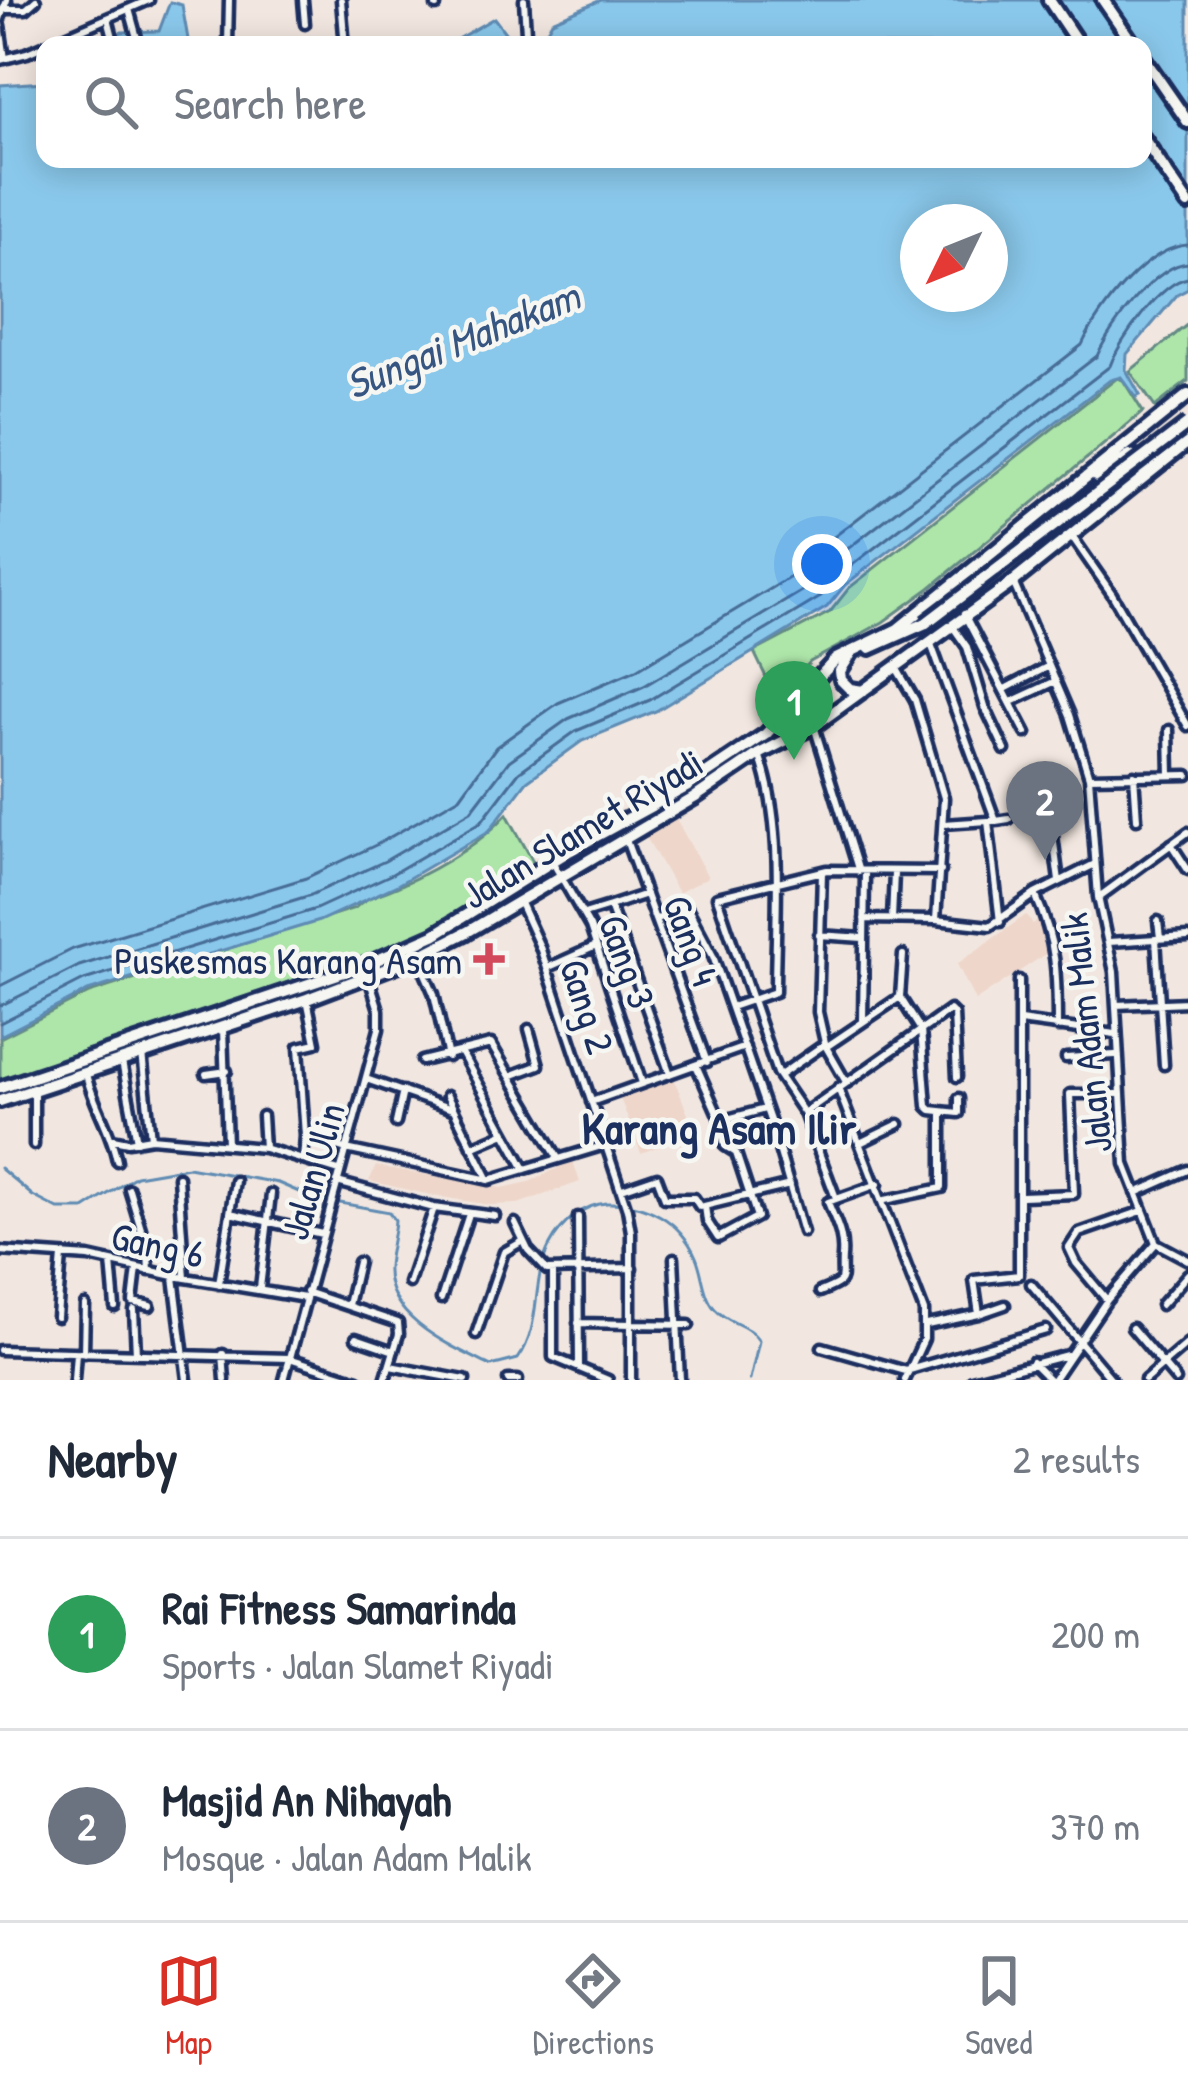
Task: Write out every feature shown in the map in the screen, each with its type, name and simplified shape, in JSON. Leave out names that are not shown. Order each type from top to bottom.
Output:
[{"type":"highway","points":[[1049,0],[1073,36]]},
{"type":"highway","points":[[1103,0],[1129,36]]},
{"type":"highway","points":[[1152,70],[1188,122]]},
{"type":"highway","points":[[1152,151],[1188,204]]},
{"type":"highway","name":"Jalan Slamet Riyadi","points":[[0,1101],[223,1026],[415,945],[569,851],[688,786],[766,734],[827,666],[898,629],[1188,394]]},
{"type":"highway","name":"Jalan Slamet Riyadi","points":[[854,650],[880,646],[926,623],[1188,424]]},
{"type":"highway","name":"Jalan Slamet Riyadi","points":[[0,1088],[279,1002],[307,999],[418,957],[814,726],[1013,582],[1188,442]]},
{"type":"highway","points":[[1035,518],[1053,511],[1124,458],[1140,459],[1145,475]]},
{"type":"highway","points":[[854,650],[839,675],[844,684],[862,691]]},
{"type":"highway","points":[[569,851],[576,866]]},
{"type":"street","points":[[36,0],[26,9],[5,4],[0,22],[3,60],[36,47]]},
{"type":"street","points":[[64,36],[149,0]]},
{"type":"street","points":[[228,36],[230,0]]},
{"type":"street","points":[[303,0],[304,24]]},
{"type":"street","points":[[340,0],[344,35]]},
{"type":"street","points":[[524,0],[526,33]]},
{"type":"street","points":[[128,9],[136,36]]},
{"type":"street","points":[[109,18],[113,36]]},
{"type":"street","points":[[1071,535],[1112,594],[1188,727]]},
{"type":"street","name":"Jalan Adam Malik","points":[[1013,582],[1082,745],[1089,777],[1098,897],[1116,1004],[1115,1055],[1125,1164],[1156,1244]]},
{"type":"street","points":[[964,614],[1026,733]]},
{"type":"street","points":[[950,625],[968,647],[985,705],[1005,750]]},
{"type":"street","points":[[930,640],[992,821],[1000,922]]},
{"type":"street","points":[[896,666],[915,700],[944,798],[936,920]]},
{"type":"street","points":[[1005,689],[1049,666]]},
{"type":"street","points":[[1011,702],[1056,681]]},
{"type":"street","points":[[814,726],[862,872],[863,1020]]},
{"type":"street","points":[[1169,730],[1170,775]]},
{"type":"street","points":[[731,1007],[775,992],[777,884],[771,792],[759,754]]},
{"type":"street","points":[[1089,777],[1188,775]]},
{"type":"street","points":[[1134,776],[1137,819]]},
{"type":"street","points":[[1048,797],[1059,881]]},
{"type":"street","points":[[944,824],[1009,820]]},
{"type":"street","points":[[1098,897],[1188,832]]},
{"type":"street","name":"Gang 4","points":[[625,837],[707,1062]]},
{"type":"street","points":[[1171,844],[1188,870]]},
{"type":"street","name":"Gang 3","points":[[552,861],[584,914],[641,1083]]},
{"type":"street","points":[[864,919],[991,926],[1036,894],[1095,864]]},
{"type":"street","points":[[836,1198],[804,1113],[778,1076],[717,897],[822,872],[941,872]]},
{"type":"street","points":[[822,872],[818,1012],[826,1046],[927,1325],[905,1376]]},
{"type":"street","points":[[892,920],[894,873]]},
{"type":"street","points":[[584,914],[646,894]]},
{"type":"street","points":[[1036,894],[1058,964],[1057,1027]]},
{"type":"street","name":"Gang 2","points":[[518,900],[547,968],[628,1209],[631,1380]]},
{"type":"street","points":[[610,906],[670,1074]]},
{"type":"street","points":[[656,919],[682,908],[690,911],[712,956],[766,1108],[803,1232]]},
{"type":"street","points":[[1158,922],[1164,1065]]},
{"type":"street","points":[[819,934],[864,938]]},
{"type":"street","points":[[1109,942],[1188,937]]},
{"type":"street","points":[[547,968],[596,946]]},
{"type":"street","points":[[903,955],[900,997],[921,1030],[927,1106],[959,1113],[958,1098]]},
{"type":"street","points":[[418,957],[436,998],[448,1058]]},
{"type":"street","name":"Jalan Ulin","points":[[284,1380],[381,1019],[369,976]]},
{"type":"street","points":[[980,1314],[974,1280],[1019,1275],[1019,980]]},
{"type":"street","points":[[778,1076],[900,997]]},
{"type":"street","points":[[303,1160],[299,1047],[316,1043],[307,999]]},
{"type":"street","points":[[1116,1004],[1188,1002]]},
{"type":"street","points":[[804,1113],[953,1011],[958,1077]]},
{"type":"street","points":[[1020,1021],[1115,1034]]},
{"type":"street","points":[[223,1026],[227,1145]]},
{"type":"street","points":[[510,1076],[539,1064],[529,1029]]},
{"type":"street","points":[[422,1061],[491,1044],[558,1158]]},
{"type":"street","points":[[591,1102],[745,1047]]},
{"type":"street","points":[[142,1053],[151,1138]]},
{"type":"street","points":[[462,1054],[525,1169]]},
{"type":"street","points":[[1066,1058],[1115,1055]]},
{"type":"street","points":[[122,1060],[137,1141]]},
{"type":"street","points":[[696,1065],[720,1120],[725,1146],[736,1153],[757,1217],[716,1238],[705,1206]]},
{"type":"street","points":[[206,1074],[226,1071]]},
{"type":"street","points":[[86,1074],[91,1098],[113,1139],[117,1161]]},
{"type":"street","points":[[366,1079],[452,1108]]},
{"type":"street","points":[[34,1089],[34,1145]]},
{"type":"street","points":[[396,1123],[404,1091]]},
{"type":"street","points":[[1022,1196],[1076,1192],[1070,1094],[1119,1094]]},
{"type":"street","points":[[447,1096],[489,1180]]},
{"type":"street","points":[[720,1120],[766,1108]]},
{"type":"street","points":[[884,1200],[942,1188],[942,1112]]},
{"type":"street","points":[[262,1116],[264,1148]]},
{"type":"street","points":[[862,1142],[899,1124]]},
{"type":"street","points":[[472,1147],[505,1133]]},
{"type":"street","points":[[305,1136],[489,1180],[605,1144]]},
{"type":"street","points":[[113,1139],[264,1148],[339,1172]]},
{"type":"street","points":[[1135,1193],[1188,1170]]},
{"type":"street","points":[[178,1177],[185,1278]]},
{"type":"street","points":[[622,1189],[657,1177],[665,1198],[694,1198],[698,1206],[705,1206],[790,1185]]},
{"type":"street","points":[[219,1284],[235,1181]]},
{"type":"street","points":[[337,1182],[434,1208],[495,1216]]},
{"type":"street","points":[[820,1292],[845,1276],[844,1240],[828,1202],[878,1184]]},
{"type":"street","points":[[129,1189],[149,1271]]},
{"type":"street","points":[[260,1288],[271,1193]]},
{"type":"street","points":[[409,1283],[434,1208]]},
{"type":"street","points":[[1107,1300],[1069,1248],[1079,1233],[1142,1211]]},
{"type":"street","points":[[230,1213],[322,1234]]},
{"type":"street","points":[[441,1299],[469,1214]]},
{"type":"street","points":[[578,1217],[579,1367]]},
{"type":"street","points":[[515,1223],[534,1259],[550,1270],[632,1268]]},
{"type":"street","points":[[476,1334],[504,1252],[523,1241]]},
{"type":"street","points":[[1033,1362],[1052,1380],[1107,1300],[1156,1244],[1188,1260]]},
{"type":"street","name":"Gang 6","points":[[0,1251],[111,1262],[348,1305],[398,1323],[394,1352]]},
{"type":"street","points":[[57,1317],[62,1256]]},
{"type":"street","points":[[674,1258],[680,1380]]},
{"type":"street","points":[[111,1262],[115,1307]]},
{"type":"street","points":[[348,1305],[358,1262]]},
{"type":"street","points":[[136,1268],[134,1302],[150,1306]]},
{"type":"street","points":[[550,1270],[554,1358],[608,1380]]},
{"type":"street","points":[[1161,1305],[1188,1274]]},
{"type":"street","points":[[174,1276],[188,1380]]},
{"type":"street","points":[[1031,1284],[1112,1380]]},
{"type":"street","points":[[74,1380],[85,1305]]},
{"type":"street","points":[[927,1325],[1005,1305]]},
{"type":"street","points":[[134,1310],[136,1354]]},
{"type":"street","points":[[578,1323],[689,1325]]},
{"type":"street","points":[[1132,1328],[1175,1380]]},
{"type":"street","points":[[822,1347],[905,1376],[1046,1330]]},
{"type":"street","points":[[356,1338],[394,1352],[385,1380]]},
{"type":"street","points":[[1144,1380],[1188,1343]]},
{"type":"street","points":[[0,1350],[290,1358],[358,1380]]},
{"type":"street","points":[[223,1354],[225,1380]]},
{"type":"street","points":[[972,1380],[1068,1355]]},
{"type":"street","points":[[390,1366],[465,1380]]},
{"type":"street","points":[[1008,1370],[1012,1380]]},
{"type":"shaded area","points":[[675,817],[708,877],[678,893],[645,835]]},
{"type":"shaded area","points":[[1026,915],[1033,924],[1040,919],[1053,949],[975,1001],[957,964]]},
{"type":"shaded area","points":[[674,1078],[695,1133],[641,1153],[620,1098]]},
{"type":"shaded area","points":[[573,1161],[580,1182],[518,1204],[490,1205],[369,1181],[376,1166],[502,1188],[529,1182]]},
{"type":"green space","points":[[1188,324],[1188,381],[1155,407],[1130,371]]},
{"type":"green space","points":[[1117,378],[1143,412],[930,588],[883,622],[810,662],[777,700],[754,652],[830,612],[849,588]]},
{"type":"green space","points":[[507,814],[536,867],[427,934],[342,968],[0,1081],[0,1038],[89,993],[355,908],[456,856]]},
{"type":"water","name":"Sungai Mahakam","points":[[601,0],[1188,0],[1188,289],[1177,295],[1127,354],[1126,370],[1140,395],[1136,397],[1121,377],[1110,380],[845,585],[827,607],[656,711],[582,741],[527,781],[489,831],[397,885],[319,921],[88,991],[0,1036],[0,85],[36,83],[36,168],[1152,168],[1152,36],[544,36],[552,21]]},
{"type":"water","points":[[170,2],[182,5],[187,36],[111,36],[122,32],[159,31]]},
{"type":"water","points":[[494,18],[508,36],[463,36]]},
{"type":"waterway","points":[[0,1168],[33,1196],[58,1209],[84,1209],[136,1176],[188,1167],[278,1183],[313,1198],[389,1212],[395,1220],[388,1267],[397,1302],[424,1329],[491,1366],[518,1359],[526,1346],[544,1259],[560,1230],[581,1211],[598,1204],[635,1206],[660,1216],[681,1233],[696,1257],[711,1304],[759,1341],[750,1380]]},
{"type":"place","name":"Rai Fitness Samarinda","points":[[794,760]]},
{"type":"place","name":"Masjid An Nihayah","points":[[1045,860]]},
{"type":"place","name":"Puskesmas Karang Asam","points":[[489,959]]},
{"type":"district","name":"Karang Asam Ilir","points":[[719,1127]]}]
